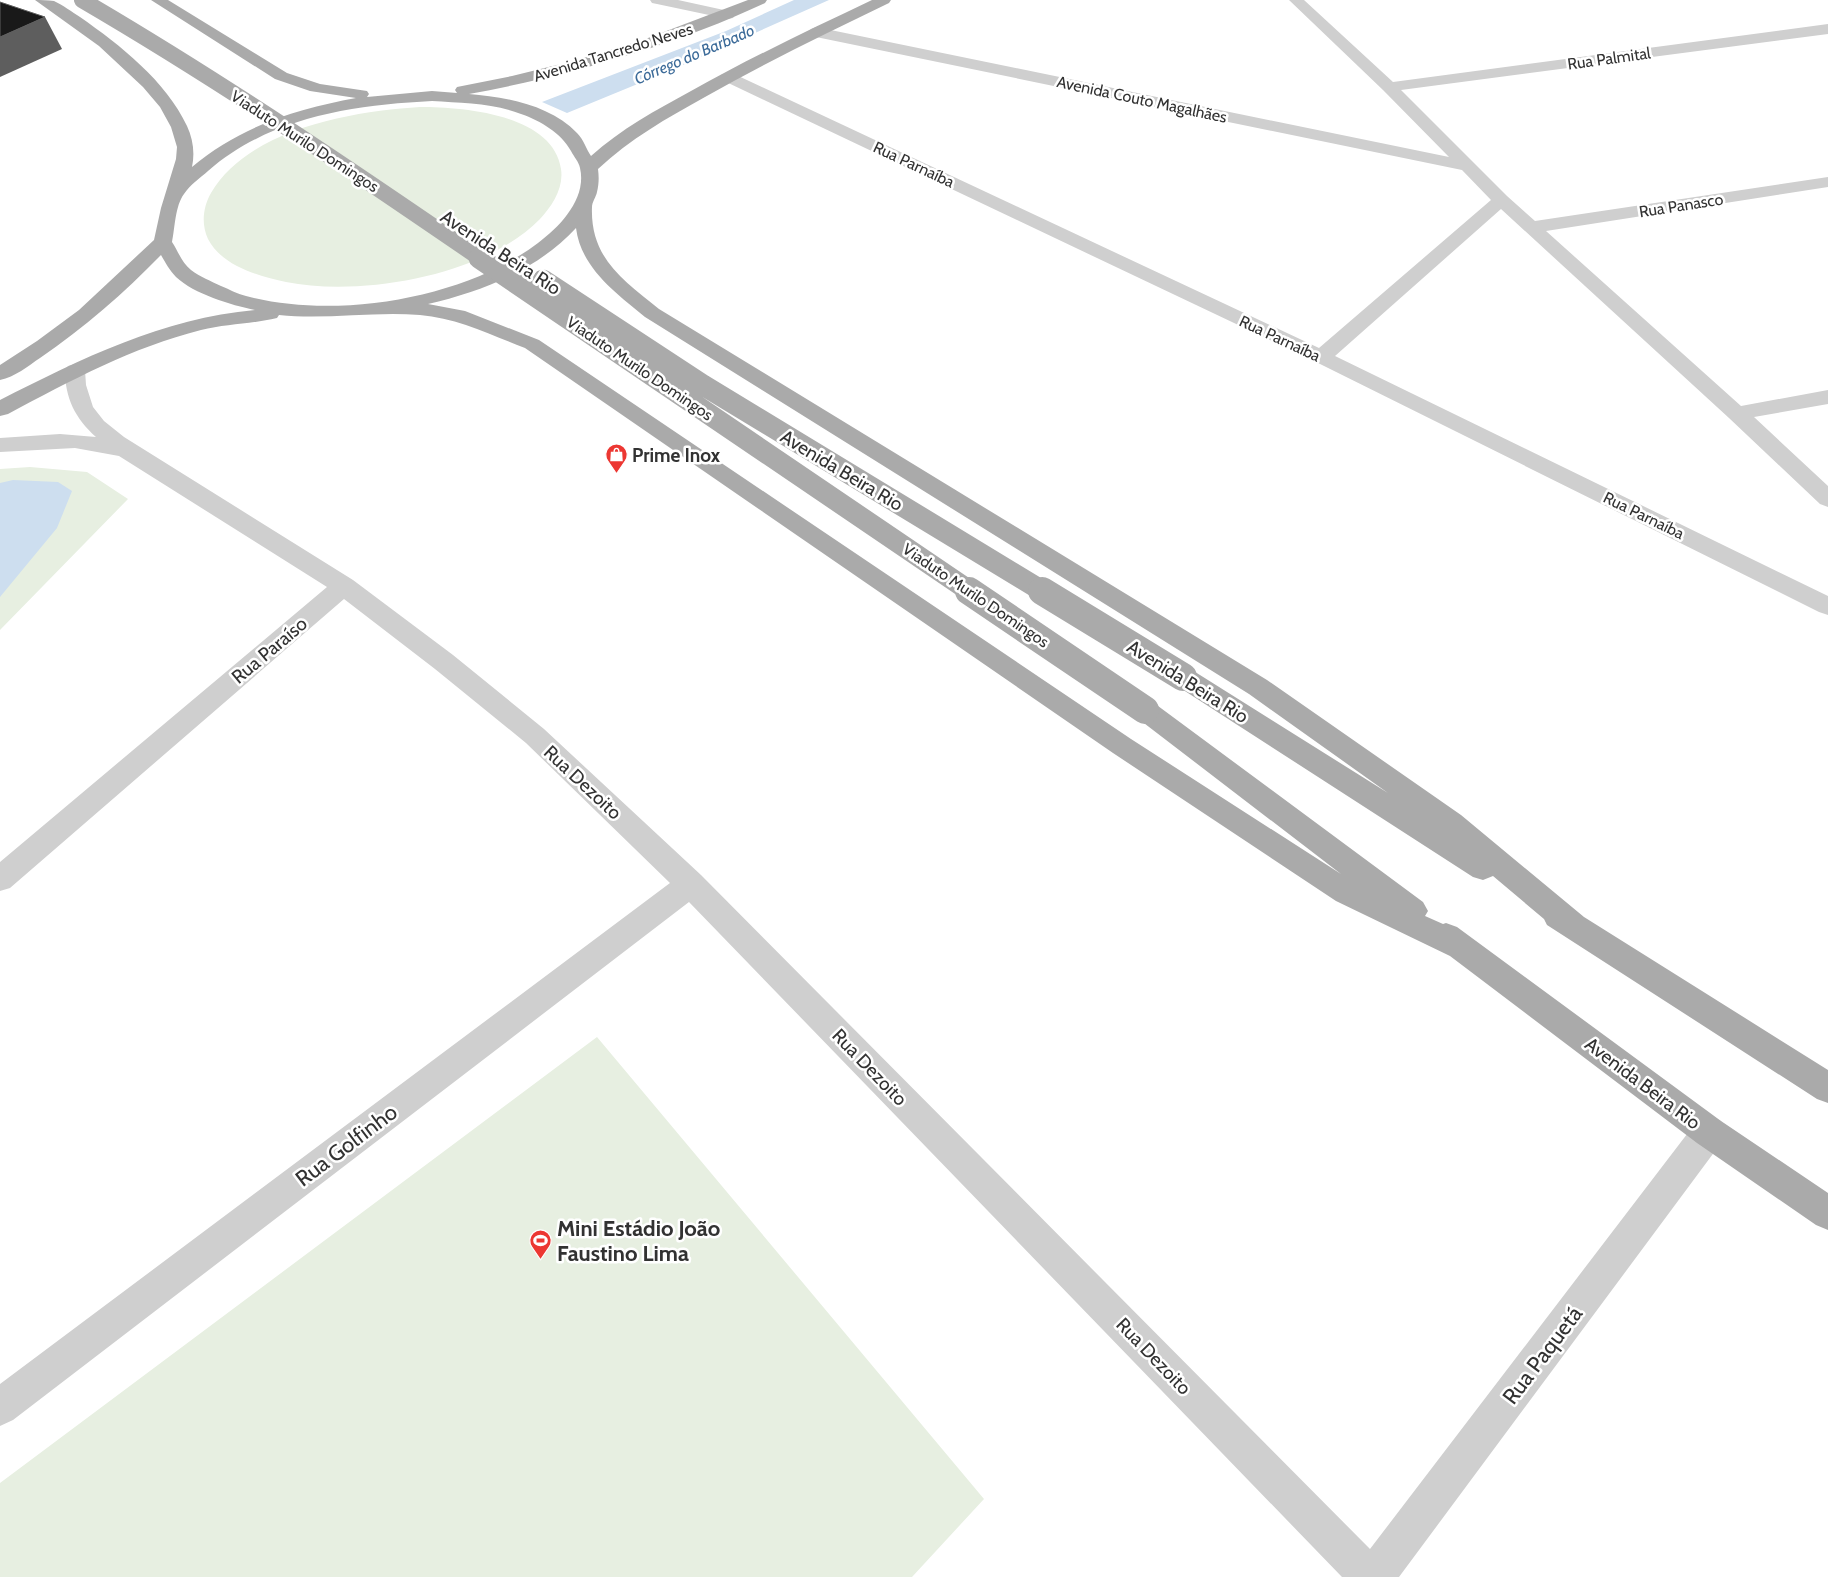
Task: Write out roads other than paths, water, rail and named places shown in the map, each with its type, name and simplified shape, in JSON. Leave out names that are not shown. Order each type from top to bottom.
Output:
[{"type":"main road","points":[[0,374],[62,334],[127,279],[163,242],[173,195],[184,170],[185,145],[177,121],[138,73],[111,47],[42,0]]},
{"type":"main road","name":"Viaduto Murilo Domingos","points":[[82,0],[159,45],[352,170],[656,380],[1145,710]]},
{"type":"main road","points":[[158,0],[268,70],[297,84],[339,92],[388,98]]},
{"type":"main road","name":"Avenida Tancredo Neves","points":[[432,96],[520,80],[590,62],[728,15],[760,0]]},
{"type":"main road","points":[[589,168],[613,146],[637,130],[728,77],[884,0]]},
{"type":"main road","name":"Avenida Beira Rio","points":[[128,6],[703,385],[1183,677],[1828,1088]]},
{"type":"main road","points":[[0,409],[75,370],[141,341],[210,322],[250,315],[380,308],[428,299],[472,285],[511,268],[543,248],[567,227],[583,204],[589,186],[589,168],[573,138],[539,115],[490,101],[432,96],[388,98],[321,109],[259,130],[208,160],[173,195]]},
{"type":"main road","name":"Avenida Beira Rio","points":[[583,204],[584,229],[596,262],[652,313],[1258,687],[1451,823],[1574,926]]},
{"type":"main road","points":[[163,242],[181,271],[219,294],[274,308],[340,311]]},
{"type":"main road","name":"Avenida Beira Rio","points":[[380,308],[421,309],[458,315],[532,344],[1122,746],[1346,892],[1461,947]]},
{"type":"main road","name":"Avenida Beira Rio","points":[[1145,710],[1709,1132],[1828,1214]]},
{"type":"street","points":[[657,0],[728,15]]},
{"type":"street","points":[[1296,0],[1389,87],[1501,200],[1534,227],[1828,499]]},
{"type":"street","name":"Rua Palmital","points":[[1389,87],[1828,29]]},
{"type":"street","name":"Avenida Couto Magalhães","points":[[816,32],[1467,166]]},
{"type":"street","name":"Rua Parnaíba","points":[[728,77],[1321,357],[1828,606]]},
{"type":"street","name":"Rua Panasco","points":[[1534,227],[1828,182]]},
{"type":"street","points":[[1321,357],[1501,200]]},
{"type":"street","points":[[75,370],[74,388],[80,404],[98,428],[127,451],[344,586]]},
{"type":"street","points":[[1737,413],[1828,397]]},
{"type":"street","points":[[0,445],[57,440],[97,442],[127,451]]},
{"type":"street","name":"Rua Paraíso","points":[[0,879],[344,586]]},
{"type":"street","name":"Rua Dezoito","points":[[344,586],[444,662],[535,736],[691,884],[1370,1577]]},
{"type":"street","name":"Rua Golfinho","points":[[0,1407],[691,884]]},
{"type":"street","name":"Rua Paquetá","points":[[1374,1577],[1709,1132]]},
{"type":"water","name":"Córrego do Barbado","points":[[794,0],[829,0],[674,69],[567,113],[542,102],[726,31]]},
{"type":"water","points":[[13,480],[58,482],[72,491],[57,528],[0,597],[0,483]]},
{"type":"place","name":"Prime Inox","points":[[616,474]]},
{"type":"place","name":"Mini Estádio João Faustino Lima","points":[[541,1260]]}]
